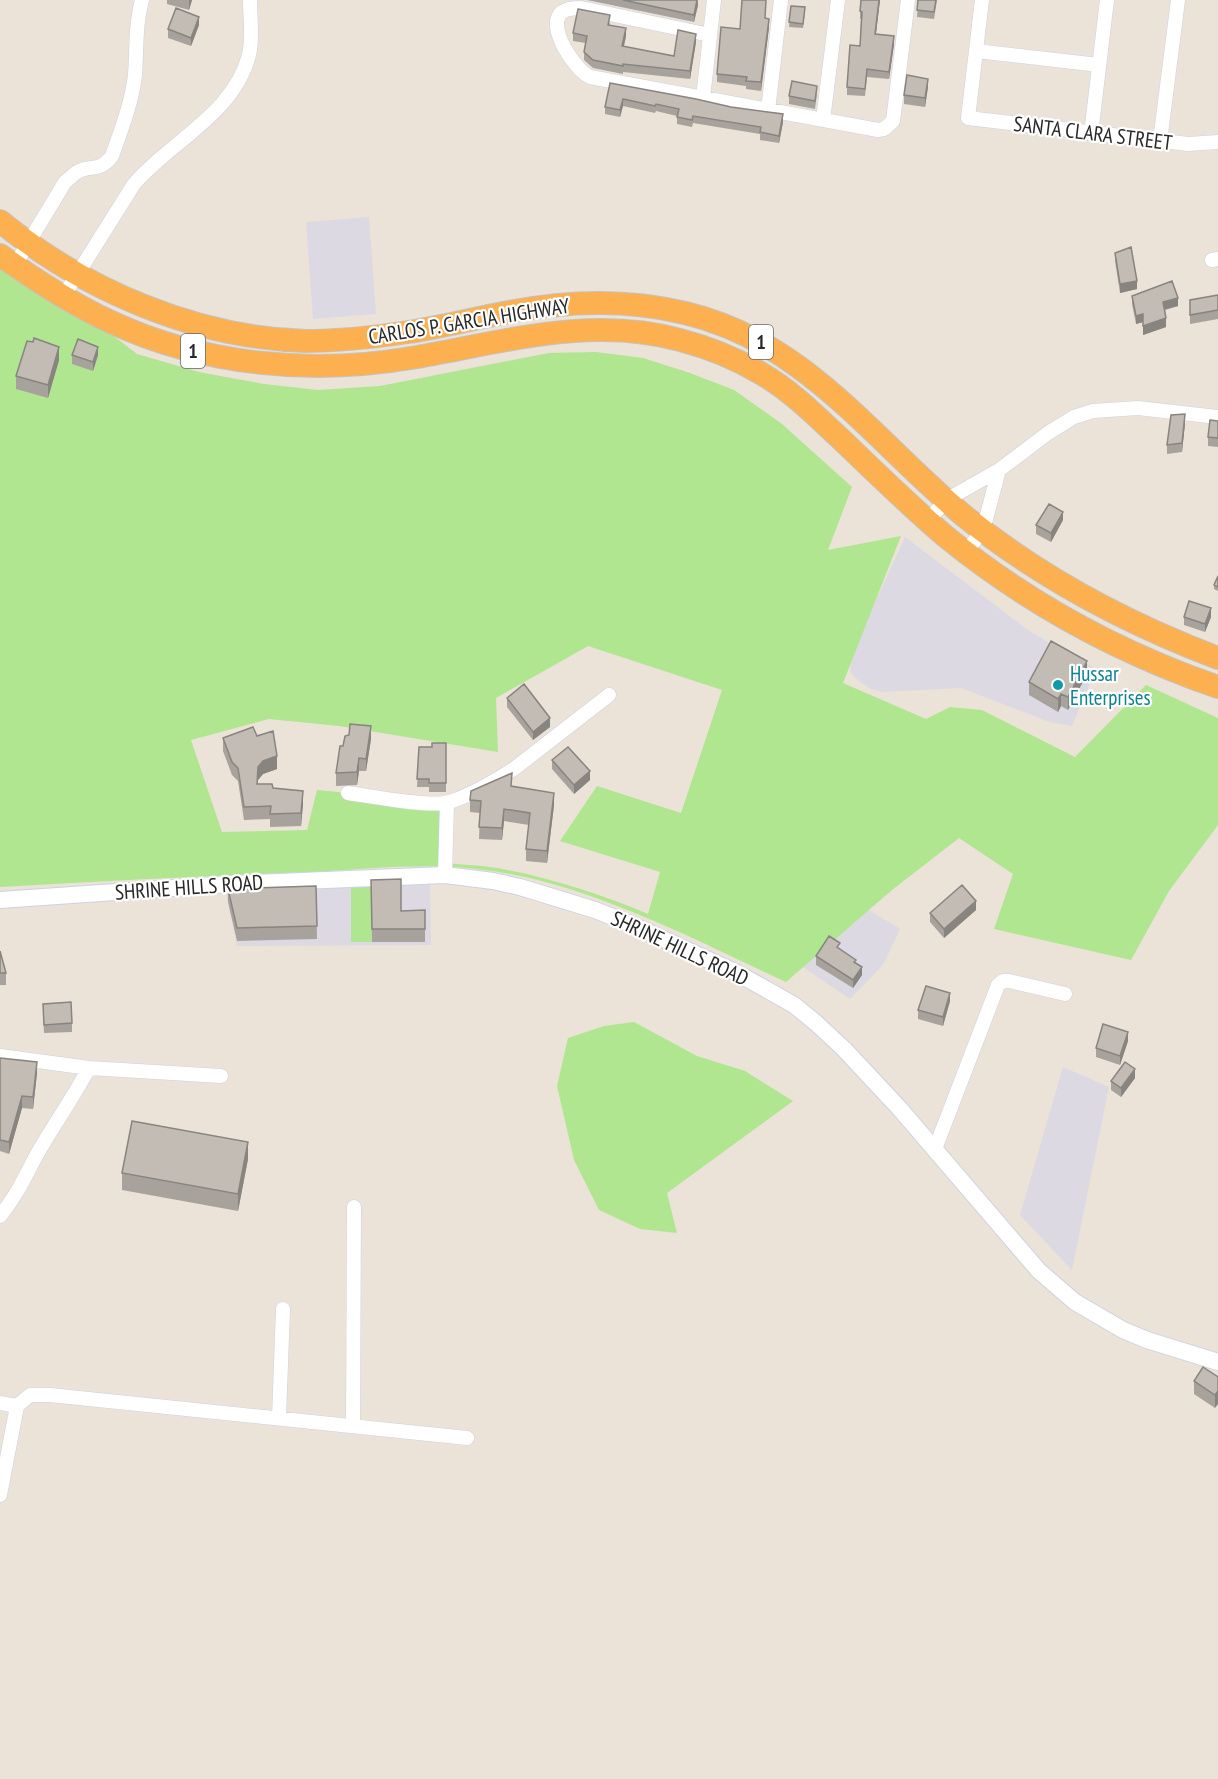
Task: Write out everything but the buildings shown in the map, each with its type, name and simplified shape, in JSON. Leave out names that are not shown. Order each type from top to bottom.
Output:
[{"type":"highway","name":"CARLOS P. GARCIA HIGHWAY","points":[[0,220],[28,243],[78,274],[123,297],[184,320],[239,333],[306,340],[362,338],[565,304],[639,306],[686,313],[743,334],[775,349],[802,368],[832,393],[946,500],[1028,563],[1084,597],[1171,639],[1218,658]]},
{"type":"highway","name":"CARLOS P. GARCIA HIGHWAY","points":[[7,260],[63,297],[110,322],[174,345],[232,359],[294,366],[361,364],[408,359],[511,338],[563,331],[643,333],[678,339],[705,348],[751,368],[785,390],[814,414],[928,521],[966,552],[1023,592],[1070,621],[1159,664],[1218,687]]},
{"type":"street","points":[[7,260],[28,243],[65,182],[76,173],[106,164],[112,156],[135,76],[137,20],[142,0]]},
{"type":"street","points":[[63,297],[119,207],[141,177],[229,97],[242,76],[250,53],[250,0]]},
{"type":"street","points":[[703,98],[714,0]]},
{"type":"street","points":[[768,110],[781,0]]},
{"type":"street","points":[[823,120],[838,0]]},
{"type":"street","points":[[710,35],[581,8],[562,12],[558,16],[557,24],[573,63],[582,73],[590,77],[878,130],[884,129],[893,121],[908,0]]},
{"type":"street","points":[[982,0],[976,51],[1100,65]]},
{"type":"street","points":[[1091,134],[1107,0]]},
{"type":"street","points":[[1160,141],[1178,0]]},
{"type":"street","name":"SANTA CLARA STREET","points":[[976,51],[968,118],[1196,145],[1218,142]]},
{"type":"street","points":[[928,521],[946,500],[999,470],[1074,417],[1094,411],[1138,408],[1218,417]]},
{"type":"street","points":[[966,552],[983,530],[999,470]]},
{"type":"street","points":[[348,793],[447,803],[515,768],[609,695]]},
{"type":"street","points":[[445,875],[447,803]]},
{"type":"street","name":"SHRINE HILLS ROAD","points":[[0,900],[230,884],[445,875],[493,881],[595,910],[669,941],[794,1005],[844,1048],[871,1076],[1039,1271],[1076,1302],[1123,1330],[1218,1362]]},
{"type":"street","points":[[935,1149],[998,985],[1003,981],[1009,981],[1065,994]]},
{"type":"street","points":[[0,1056],[89,1068],[221,1076]]},
{"type":"street","points":[[0,1216],[16,1196],[35,1158],[89,1068]]},
{"type":"street","points":[[353,1426],[354,1207]]},
{"type":"street","points":[[279,1418],[283,1309]]},
{"type":"street","points":[[0,1495],[17,1406],[30,1395],[50,1395],[467,1438]]},
{"type":"street","points":[[0,1403],[17,1406]]},
{"type":"shaded area","points":[[369,217],[376,314],[313,319],[306,222]]},
{"type":"shaded area","points":[[905,537],[1032,633],[1096,669],[1072,726],[1050,722],[961,688],[884,692],[871,689],[851,673],[850,657]]},
{"type":"shaded area","points":[[430,882],[431,945],[237,946],[226,894]]},
{"type":"shaded area","points":[[869,910],[900,929],[883,965],[850,999],[803,967]]},
{"type":"shaded area","points":[[1063,1067],[1109,1087],[1072,1270],[1020,1215]]},
{"type":"green space","points":[[0,248],[137,354],[199,372],[264,384],[318,390],[380,386],[549,353],[596,352],[643,358],[690,373],[734,390],[782,424],[852,487],[828,550],[901,536],[843,683],[926,719],[950,707],[982,710],[1075,757],[1146,685],[1218,718],[1218,825],[1169,891],[1131,960],[994,929],[1013,874],[959,838],[892,890],[786,982],[677,931],[601,900],[524,877],[485,870],[399,867],[0,887]],"holes":[[[588,646],[722,690],[681,813],[597,786],[560,841],[660,872],[648,914],[555,881],[491,867],[446,863],[447,803],[317,790],[307,830],[222,832],[191,740],[269,719],[339,726],[498,752],[496,698]]]},
{"type":"green space","points":[[371,886],[372,942],[351,942],[351,887]]},
{"type":"green space","points":[[634,1022],[697,1056],[745,1071],[793,1101],[667,1193],[677,1233],[640,1229],[599,1210],[574,1160],[557,1086],[568,1038],[604,1026]]},
{"type":"place","name":"Hussar Enterprises","points":[[1058,685]]}]
